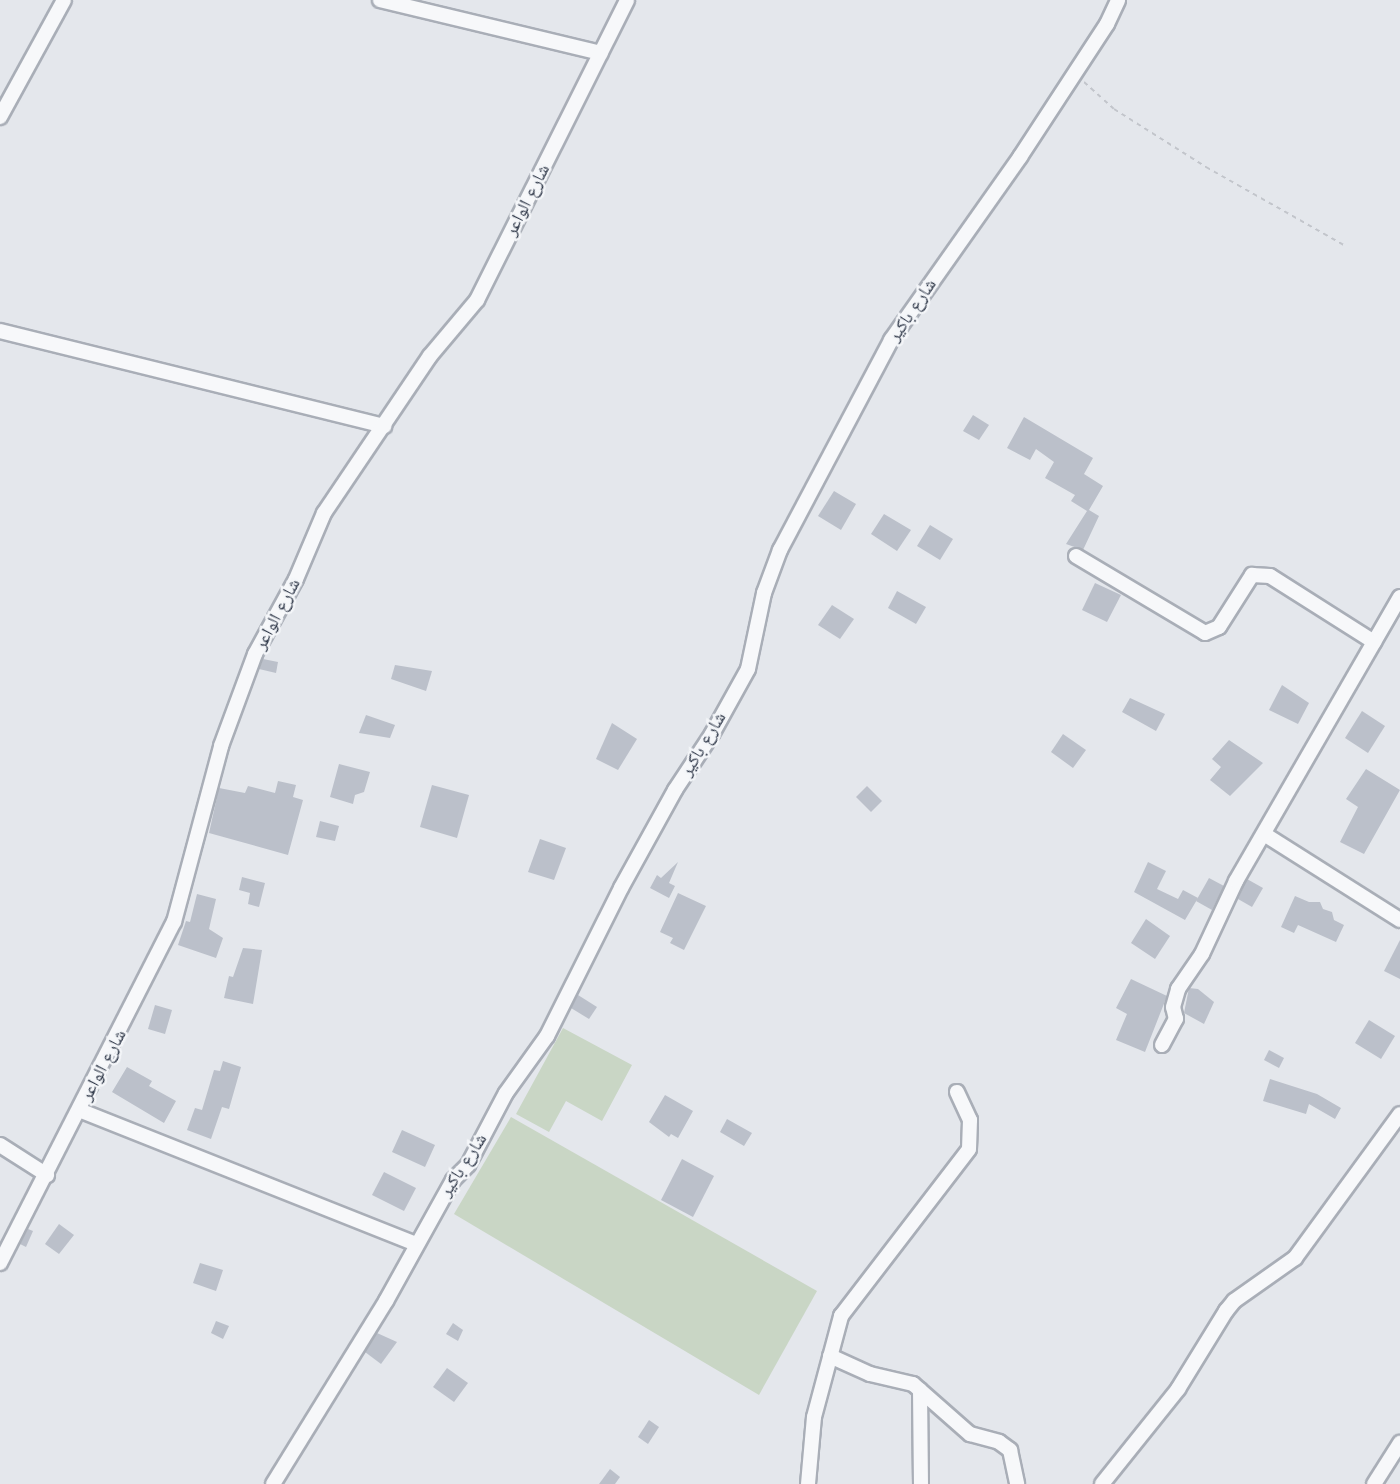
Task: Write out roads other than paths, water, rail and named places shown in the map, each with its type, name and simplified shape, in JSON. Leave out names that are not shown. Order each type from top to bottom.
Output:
[{"type":"street","points":[[0,117],[64,0]]},
{"type":"street","points":[[380,0],[601,53]]},
{"type":"street","name":"شارع الواعر","points":[[0,1263],[43,1173],[79,1110],[174,922],[218,756],[255,654],[296,579],[324,513],[430,356],[477,300],[627,0]]},
{"type":"street","name":"شارع باكير","points":[[273,1484],[386,1301],[413,1243],[453,1180],[468,1165],[506,1093],[547,1036],[621,888],[748,669],[764,593],[780,550],[891,340],[1020,157],[1073,72],[1107,24],[1118,0]]},
{"type":"street","points":[[0,331],[384,426]]},
{"type":"street","points":[[1076,556],[1205,633],[1219,627],[1246,580],[1260,574],[1270,576],[1374,642]]},
{"type":"street","points":[[1162,1045],[1176,1019],[1173,1007],[1178,988],[1202,954],[1236,881],[1400,597]]},
{"type":"street","points":[[1264,834],[1400,920]]},
{"type":"street","points":[[808,1484],[814,1417],[847,1304],[969,1149],[970,1120],[957,1092]]},
{"type":"street","points":[[79,1110],[413,1243]]},
{"type":"street","points":[[1102,1484],[1178,1389],[1234,1301],[1295,1258],[1400,1114]]},
{"type":"street","points":[[0,1145],[43,1173]]},
{"type":"street","points":[[830,1356],[870,1374],[913,1384],[970,1434],[999,1442],[1010,1450],[1017,1484]]},
{"type":"street","points":[[920,1390],[921,1484]]},
{"type":"street","points":[[1374,1484],[1400,1443]]}]
